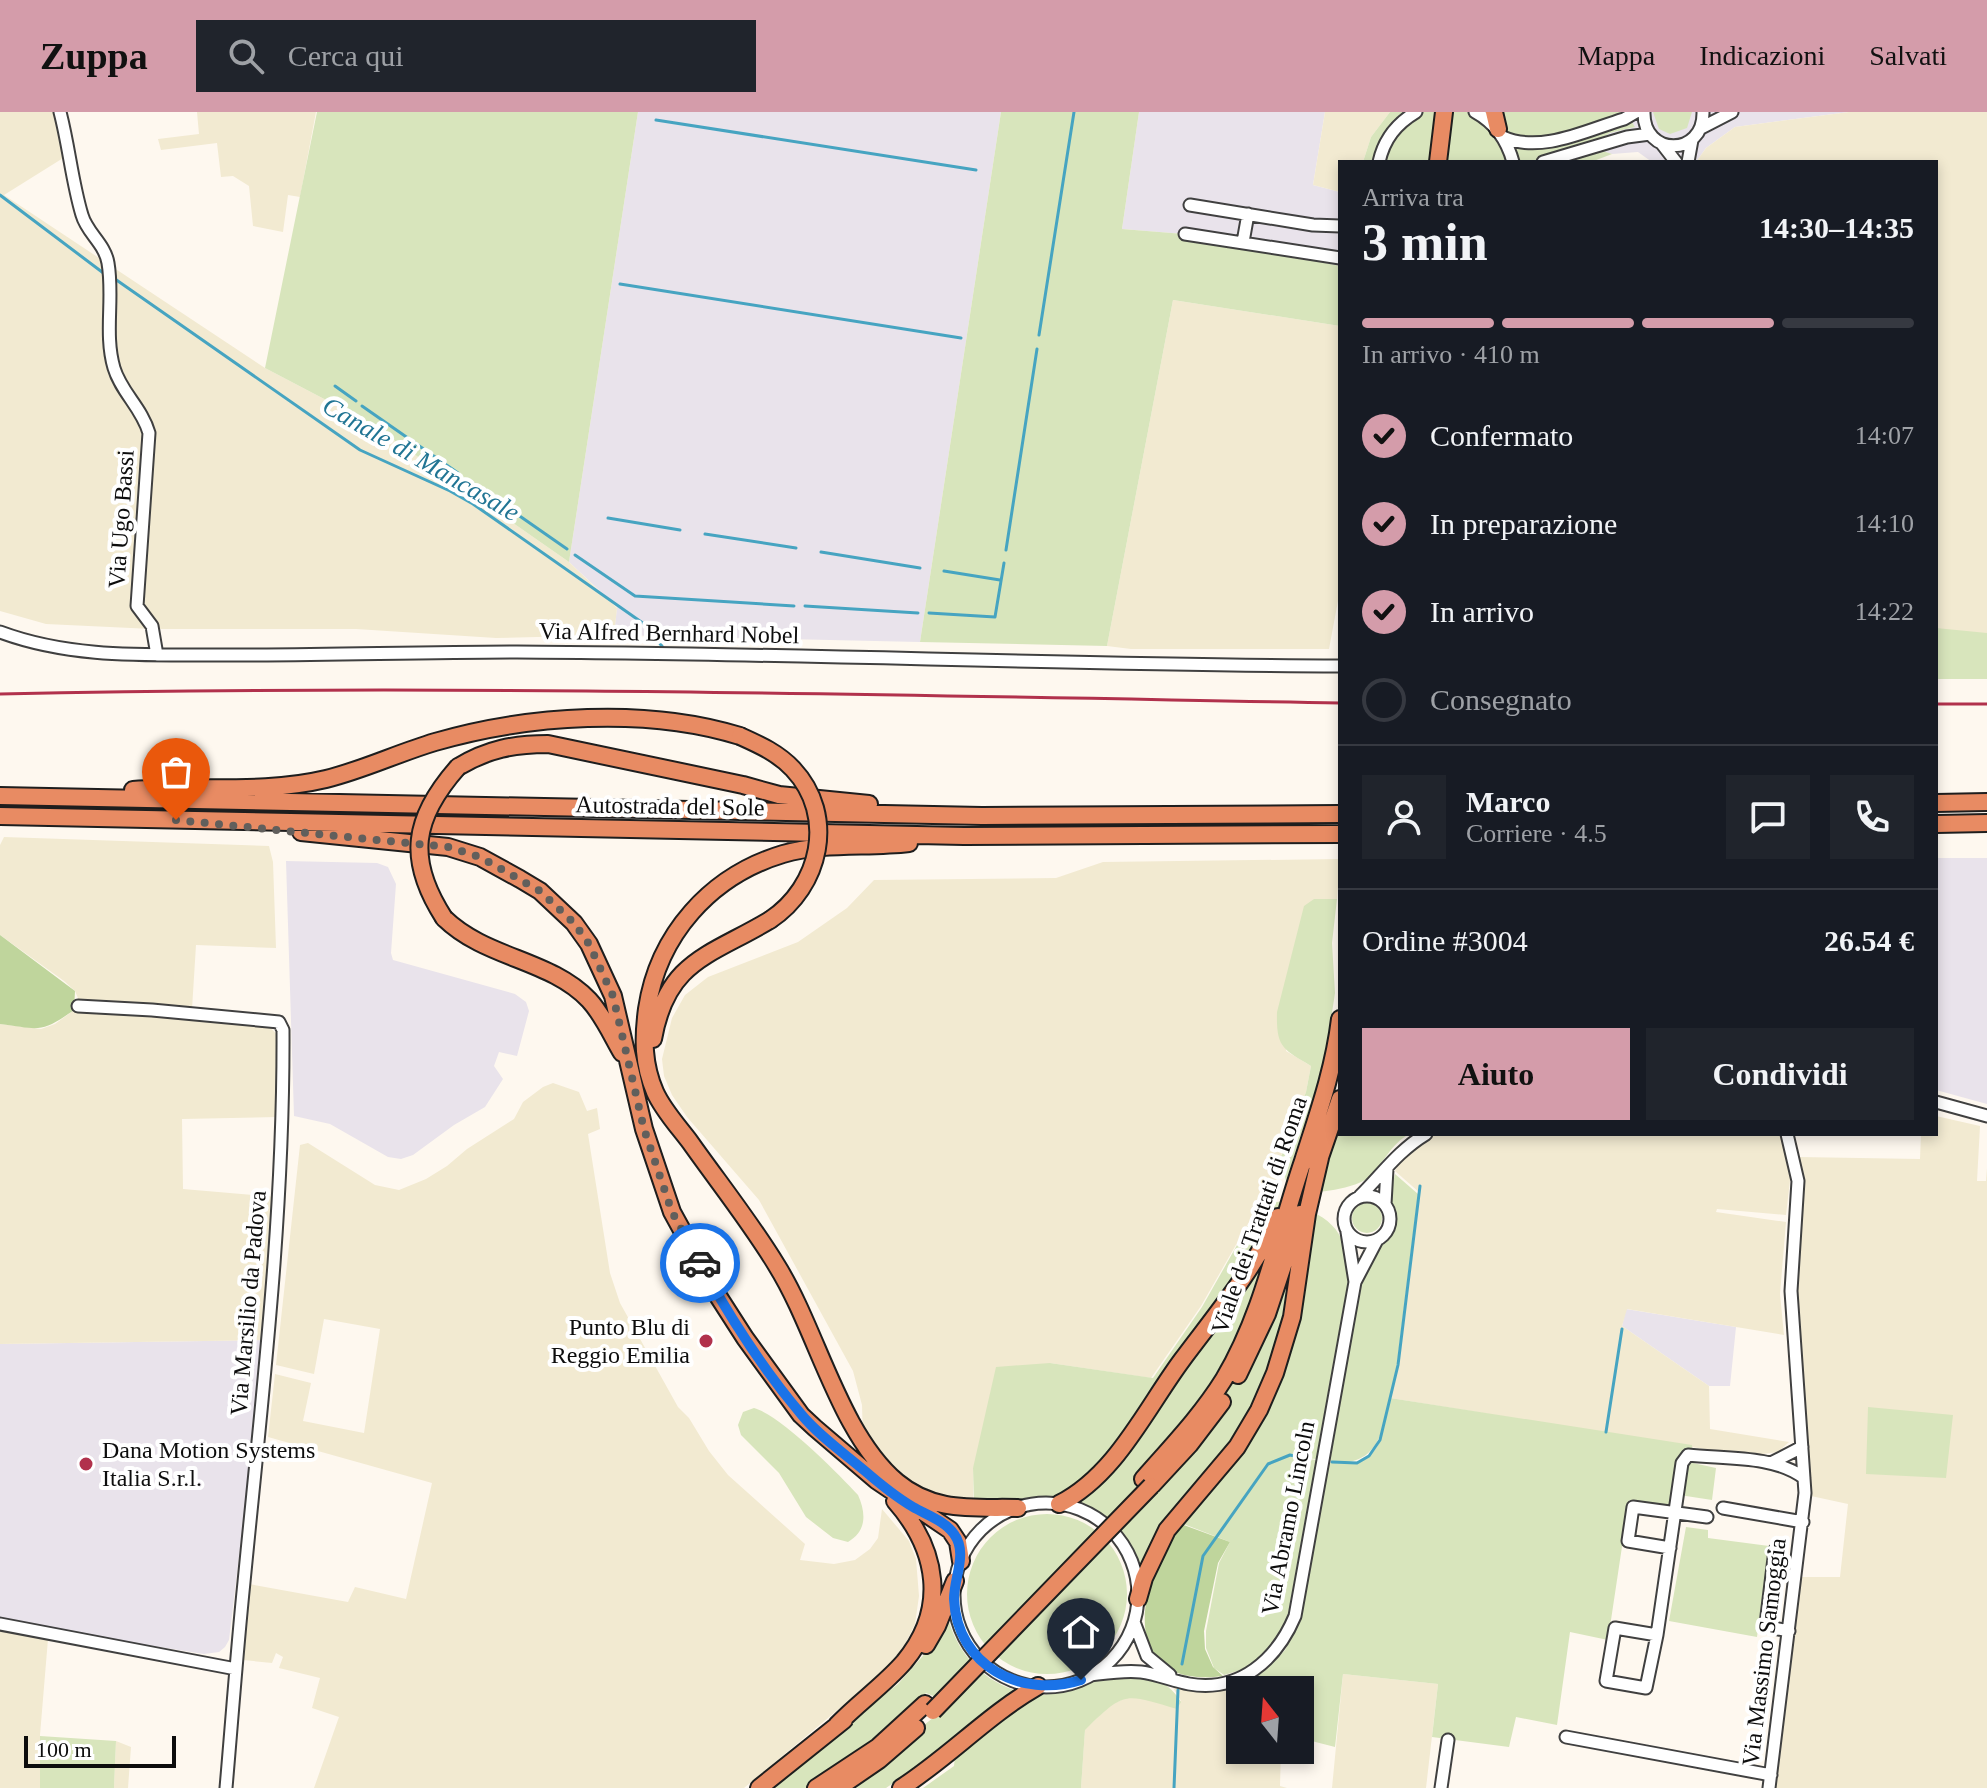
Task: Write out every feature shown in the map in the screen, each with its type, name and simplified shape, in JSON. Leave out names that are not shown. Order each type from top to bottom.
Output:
[{"type":"highway","points":[[1438,160],[1444,112]]},
{"type":"highway","points":[[1448,160],[1454,112]]},
{"type":"highway","points":[[1494,112],[1500,133]]},
{"type":"highway","points":[[33,797],[167,787],[293,784],[325,779],[468,734],[541,721],[653,721],[740,736],[771,751],[795,770],[808,792],[817,824],[818,849],[809,879],[795,900],[770,920],[699,959],[682,972],[669,990],[653,1038],[657,1096]]},
{"type":"highway","points":[[627,1062],[590,1001],[575,988],[467,938],[444,918],[426,885],[419,849],[425,815],[437,790],[458,767],[490,750],[516,744],[548,744],[728,781],[779,795],[982,816]]},
{"type":"highway","name":"Autostrada del Sole","points":[[0,796],[982,816],[1338,814]]},
{"type":"highway","points":[[1938,803],[1987,802]]},
{"type":"highway","name":"Autostrada del Sole","points":[[0,816],[964,836],[1338,834]]},
{"type":"highway","points":[[176,820],[448,847],[480,857],[540,891],[574,923],[589,944],[613,996],[644,1129],[672,1212],[718,1296],[801,1415],[876,1480],[950,1530],[958,1542],[961,1561]]},
{"type":"highway","points":[[1938,824],[1987,823]]},
{"type":"highway","points":[[964,836],[885,846],[802,849],[750,867],[710,894],[688,916],[667,946],[650,992],[644,1057],[657,1096],[777,1265],[849,1418],[882,1466],[906,1488],[942,1506],[1018,1508]]},
{"type":"highway","name":"Viale dei Trattati di Roma","points":[[1147,1482],[1201,1412],[1234,1360],[1255,1314],[1327,1086],[1338,1029]]},
{"type":"highway","name":"Viale dei Trattati di Roma","points":[[838,1788],[900,1743],[929,1708],[1210,1419],[1252,1349],[1338,1105]]},
{"type":"highway","points":[[1138,1599],[1144,1578],[1167,1530],[1237,1447],[1259,1410],[1275,1373],[1292,1317],[1307,1214],[1320,1158]]},
{"type":"highway","points":[[1059,1504],[1089,1486],[1106,1467],[1175,1369],[1229,1300],[1260,1254],[1301,1164]]},
{"type":"highway","points":[[837,1725],[904,1661],[925,1627],[932,1600],[932,1572],[921,1537],[907,1515],[876,1480]]},
{"type":"highway","points":[[759,1788],[896,1679],[914,1661],[932,1637],[955,1581]]},
{"type":"highway","points":[[901,1788],[1012,1701],[1038,1686]]},
{"type":"highway","name":"Viale dei Trattati di Roma","points":[[816,1788],[929,1708]]},
{"type":"street","name":"Via Ugo Bassi","points":[[60,112],[82,217],[107,258],[109,336],[113,364],[122,387],[149,433],[137,606],[152,626],[157,655]]},
{"type":"street","points":[[1380,160],[1388,137],[1416,112]]},
{"type":"street","points":[[1475,112],[1500,133],[1525,144],[1540,143],[1624,119],[1636,112]]},
{"type":"street","points":[[1644,112],[1650,134],[1674,160]]},
{"type":"street","points":[[1701,128],[1703,112]]},
{"type":"street","points":[[1688,160],[1692,140],[1701,128],[1732,112]]},
{"type":"street","points":[[1500,133],[1512,160]]},
{"type":"street","points":[[1550,160],[1627,137],[1650,134]]},
{"type":"street","points":[[1662,144],[1677,146],[1692,140]]},
{"type":"street","points":[[1190,205],[1313,225],[1338,226]]},
{"type":"street","points":[[1243,242],[1248,214]]},
{"type":"street","points":[[1185,234],[1338,258]]},
{"type":"street","name":"Via Alfred Bernhard Nobel","points":[[0,632],[37,644],[76,651],[157,655],[326,656],[516,652],[1338,666]]},
{"type":"street","name":"Via Marsilio da Padova","points":[[78,1006],[279,1022],[283,1030],[280,1196],[226,1788]]},
{"type":"street","points":[[1938,1103],[1987,1116]]},
{"type":"street","name":"Via Abramo Lincoln","points":[[1355,1282],[1343,1220],[1346,1208],[1405,1147],[1423,1136]]},
{"type":"street","name":"Via Massimo Samoggia","points":[[1769,1788],[1803,1522],[1804,1478],[1791,1291],[1798,1181],[1788,1136]]},
{"type":"street","name":"Via Abramo Lincoln","points":[[1091,1675],[1138,1672],[1189,1684],[1216,1684],[1243,1676],[1272,1656],[1288,1631],[1295,1616],[1306,1562],[1355,1282],[1377,1240],[1390,1224],[1389,1210],[1385,1204],[1387,1168]]},
{"type":"street","points":[[1359,1197],[1373,1196],[1385,1204]]},
{"type":"street","points":[[1347,1231],[1360,1241],[1377,1240]]},
{"type":"street","points":[[1770,1463],[1802,1447]]},
{"type":"street","points":[[1657,1635],[1615,1628],[1606,1681],[1646,1688],[1657,1635],[1682,1463],[1688,1455],[1770,1463],[1792,1469],[1804,1478]]},
{"type":"street","points":[[1039,1503],[1059,1504],[1087,1513],[1117,1536],[1132,1561],[1138,1599],[1134,1621],[1118,1652],[1091,1675],[1060,1685],[1038,1686],[1002,1676],[974,1652],[957,1618],[955,1581],[970,1544],[983,1528],[999,1516],[1039,1503]]},
{"type":"street","points":[[1670,1548],[1628,1541],[1633,1507],[1707,1517]]},
{"type":"street","name":"Via Massimo Samoggia","points":[[1723,1508],[1803,1522]]},
{"type":"street","points":[[1775,1550],[1766,1624],[1789,1631]]},
{"type":"street","points":[[1134,1621],[1147,1656],[1177,1680]]},
{"type":"street","points":[[0,1624],[236,1669]]},
{"type":"street","points":[[1566,1737],[1771,1775]]},
{"type":"street","points":[[1441,1788],[1448,1740]]},
{"type":"shaded area","points":[[0,112],[58,112],[68,155],[4,195],[265,368],[368,422],[569,562],[617,608],[614,635],[496,638],[356,629],[152,629],[46,624],[0,611]]},
{"type":"shaded area","points":[[197,112],[316,112],[300,197],[288,195],[283,232],[253,226],[249,186],[233,176],[221,177],[217,143],[161,150],[158,139],[199,134]]},
{"type":"shaded area","points":[[638,112],[1001,112],[920,642],[614,635],[617,607],[569,562]]},
{"type":"shaded area","points":[[1139,112],[1325,112],[1313,185],[1338,191],[1338,266],[1184,234],[1122,229]]},
{"type":"shaded area","points":[[1325,112],[1390,112],[1371,137],[1364,160],[1338,160],[1338,191],[1313,185]]},
{"type":"shaded area","points":[[1627,112],[1849,112],[1735,127],[1706,148],[1697,160],[1649,160],[1638,152],[1612,154],[1587,147]]},
{"type":"shaded area","points":[[1849,112],[1987,112],[1987,679],[1938,679],[1938,160],[1697,160],[1706,148],[1735,127]]},
{"type":"shaded area","points":[[1173,300],[1338,326],[1338,601],[1329,649],[1131,649],[1107,646]]},
{"type":"shaded area","points":[[4,837],[269,846],[273,862],[276,948],[196,945],[192,1009],[80,1003],[75,991],[64,981],[0,935],[0,845]]},
{"type":"shaded area","points":[[1938,858],[1987,858],[1987,1104],[1938,1091]]},
{"type":"shaded area","points":[[1338,859],[1337,899],[1314,899],[1286,1051],[1311,1066],[1306,1092],[1285,1143],[1280,1159],[1281,1171],[1265,1203],[1253,1215],[1201,1306],[1151,1378],[1050,1363],[973,1468],[973,1509],[915,1494],[863,1438],[862,1405],[853,1371],[759,1200],[687,1117],[672,1095],[664,1076],[662,1059],[672,1018],[685,995],[708,977],[798,942],[847,908],[874,880],[1056,878],[1103,862]]},
{"type":"shaded area","points":[[286,861],[377,863],[388,867],[396,884],[393,960],[515,994],[526,1002],[529,1011],[517,1056],[499,1052],[494,1066],[503,1079],[485,1107],[413,1155],[401,1159],[388,1157],[330,1124],[294,1116]]},
{"type":"shaded area","points":[[74,1010],[151,1012],[265,1023],[280,1037],[278,1117],[182,1119],[183,1189],[276,1197],[265,1340],[0,1344],[0,1024],[41,1029],[55,1024]]},
{"type":"shaded area","points":[[553,1083],[579,1092],[587,1111],[597,1108],[600,1129],[588,1134],[610,1273],[620,1303],[678,1407],[728,1475],[805,1544],[800,1560],[834,1564],[855,1560],[870,1549],[878,1538],[882,1509],[909,1541],[916,1559],[919,1596],[915,1624],[905,1645],[882,1673],[744,1788],[314,1788],[339,1717],[312,1708],[320,1678],[279,1668],[283,1657],[276,1653],[272,1663],[243,1660],[249,1584],[348,1602],[355,1587],[406,1599],[432,1483],[268,1437],[275,1374],[311,1383],[303,1421],[364,1433],[380,1329],[324,1319],[314,1374],[276,1365],[300,1145],[308,1143],[375,1185],[399,1190],[447,1166],[467,1149],[514,1119],[523,1102]]},
{"type":"shaded area","points":[[1938,1116],[1980,1126],[1977,1181],[1986,1181],[1987,1168],[1987,1788],[1774,1788],[1801,1577],[1840,1577],[1848,1504],[1811,1496],[1795,1288],[1803,1179],[1799,1157],[1920,1159],[1921,1136],[1938,1136]]},
{"type":"shaded area","points":[[1432,1136],[1782,1136],[1791,1172],[1786,1215],[1717,1209],[1716,1212],[1786,1222],[1780,1294],[1784,1335],[1627,1309],[1622,1326],[1709,1386],[1710,1429],[1789,1442],[1778,1452],[1747,1456],[1390,1398],[1399,1365],[1420,1193],[1395,1171],[1401,1159]]},
{"type":"shaded area","points":[[1626,1309],[1736,1327],[1730,1386],[1709,1386],[1622,1326]]},
{"type":"shaded area","points":[[265,1340],[229,1640],[225,1647],[219,1652],[204,1654],[0,1622],[0,1344]]},
{"type":"shaded area","points":[[0,1627],[48,1639],[40,1735],[40,1788],[0,1788]]},
{"type":"shaded area","points":[[1343,1674],[1438,1684],[1426,1788],[1332,1788]]},
{"type":"shaded area","points":[[1172,1686],[1226,1686],[1226,1764],[1281,1764],[1280,1786],[1287,1788],[1081,1788],[1085,1729],[1112,1704],[1131,1696],[1181,1701]]},
{"type":"shaded area","points":[[116,1741],[131,1747],[128,1788],[114,1788]]},
{"type":"green space","points":[[317,112],[638,112],[569,562],[368,422],[265,368]]},
{"type":"green space","points":[[1001,112],[1139,112],[1122,229],[1184,234],[1338,266],[1338,326],[1173,300],[1107,646],[920,642]]},
{"type":"green space","points":[[1390,112],[1627,112],[1615,128],[1632,122],[1635,127],[1610,133],[1588,146],[1612,154],[1596,160],[1364,160],[1371,137]]},
{"type":"green space","points":[[1653,112],[1692,112],[1687,128],[1670,134],[1659,129]]},
{"type":"green space","points":[[1938,628],[1987,633],[1987,679],[1938,679]]},
{"type":"green space","points":[[1314,899],[1337,899],[1332,943],[1335,993],[1321,1073],[1286,1181],[1280,1159],[1306,1092],[1311,1066],[1283,1046],[1278,1033],[1277,1012],[1304,906]]},
{"type":"green space","points":[[0,935],[75,991],[74,1010],[54,1023],[39,1028],[0,1024]]},
{"type":"green space","points":[[1338,1132],[1338,1136],[1406,1136],[1369,1177],[1345,1188],[1319,1192]]},
{"type":"green space","points":[[1395,1174],[1418,1194],[1390,1398],[1692,1445],[1693,1463],[1716,1468],[1712,1500],[1673,1494],[1670,1506],[1629,1500],[1608,1640],[1570,1632],[1557,1725],[1516,1717],[1509,1747],[1432,1737],[1438,1684],[1343,1674],[1335,1747],[1314,1742],[1314,1676],[1252,1676],[1265,1670],[1285,1650],[1293,1635],[1301,1610],[1328,1462],[1348,1463],[1356,1462],[1371,1454],[1381,1439],[1383,1428],[1375,1445],[1364,1456],[1349,1462],[1330,1461],[1361,1282],[1380,1243],[1387,1239],[1397,1222],[1390,1196]]},
{"type":"green space","points":[[1283,1201],[1313,1212],[1334,1227],[1345,1249],[1348,1282],[1316,1459],[1297,1457],[1316,1460],[1287,1620],[1263,1657],[1241,1670],[1224,1675],[1214,1668],[1206,1648],[1206,1631],[1219,1563],[1230,1542],[1181,1523],[1140,1577],[1117,1534],[1095,1513],[1081,1506],[1048,1500],[1012,1506],[974,1507],[973,1468],[996,1367],[1050,1363],[1153,1378],[1202,1307],[1254,1215],[1265,1204]]},
{"type":"green space","points":[[1367,1203],[1378,1207],[1382,1218],[1378,1229],[1367,1233],[1356,1229],[1352,1218],[1356,1207]]},
{"type":"green space","points":[[1868,1407],[1953,1415],[1946,1478],[1866,1474]]},
{"type":"green space","points":[[754,1408],[793,1433],[858,1495],[863,1521],[854,1538],[848,1542],[833,1538],[806,1517],[779,1473],[741,1435],[738,1425],[743,1412]]},
{"type":"green space","points":[[1047,1514],[1078,1520],[1103,1538],[1121,1563],[1127,1594],[1121,1625],[1103,1650],[1078,1668],[1047,1674],[1016,1668],[991,1650],[973,1625],[967,1594],[973,1563],[991,1538],[1016,1520]]},
{"type":"green space","points":[[1181,1524],[1230,1542],[1218,1563],[1204,1631],[1205,1649],[1213,1667],[1223,1676],[1188,1676],[1165,1666],[1151,1649],[1145,1626],[1146,1600],[1154,1573]]},
{"type":"green space","points":[[1686,1527],[1708,1530],[1708,1538],[1769,1546],[1757,1637],[1669,1621]]},
{"type":"green space","points":[[947,1615],[956,1640],[971,1661],[990,1678],[1014,1690],[927,1760],[886,1788],[846,1788],[934,1717],[938,1698],[926,1693],[858,1755],[806,1788],[764,1788],[898,1684],[936,1641]]},
{"type":"green space","points":[[1114,1674],[1161,1682],[1181,1702],[1177,1709],[1146,1700],[1126,1699],[1109,1708],[1085,1730],[1081,1788],[923,1788],[954,1766],[955,1756],[1003,1715],[1033,1696],[1067,1692]]},
{"type":"green space","points":[[40,1736],[116,1741],[114,1788],[40,1788]]},
{"type":"waterway","points":[[1039,335],[1074,112]]},
{"type":"waterway","points":[[656,120],[976,170]]},
{"type":"waterway","name":"Canale di Mancasale","points":[[0,195],[106,275]]},
{"type":"waterway","name":"Canale di Mancasale","points":[[115,279],[360,450],[473,504],[647,626],[664,649]]},
{"type":"waterway","points":[[620,284],[961,338]]},
{"type":"waterway","points":[[1006,550],[1037,349]]},
{"type":"waterway","points":[[335,386],[356,401]]},
{"type":"waterway","points":[[362,406],[458,473]]},
{"type":"waterway","points":[[468,480],[567,549]]},
{"type":"waterway","points":[[608,518],[680,530]]},
{"type":"waterway","points":[[705,534],[796,548]]},
{"type":"waterway","points":[[821,552],[920,568]]},
{"type":"waterway","points":[[575,555],[635,596],[794,606]]},
{"type":"waterway","points":[[929,613],[995,617],[1004,563]]},
{"type":"waterway","points":[[944,571],[1000,580]]},
{"type":"waterway","points":[[805,606],[918,613]]},
{"type":"waterway","points":[[1332,1462],[1357,1463],[1369,1456],[1380,1440],[1398,1365],[1420,1186]]},
{"type":"waterway","points":[[1606,1432],[1622,1329]]},
{"type":"waterway","points":[[1182,1664],[1203,1556],[1268,1464],[1290,1455],[1304,1458]]},
{"type":"waterway","points":[[1174,1788],[1178,1690]]},
{"type":"railway","points":[[0,694],[503,690],[1338,703]]},
{"type":"railway","points":[[1938,704],[1987,704]]},
{"type":"way so far","points":[[176,820],[448,847],[480,857],[540,891],[574,923],[603,970],[621,1023],[627,1062],[644,1129],[672,1212],[700,1263]]},
{"type":"place","name":"Punto Blu di Reggio Emilia","points":[[706,1341]]},
{"type":"place","name":"Dana Motion Systems Italia S.r.l.","points":[[86,1464]]},
{"type":"route","points":[[700,1263],[745,1338],[801,1415],[876,1480],[955,1535],[961,1561],[955,1581],[955,1609],[964,1636],[980,1659],[1002,1676],[1029,1685],[1060,1685],[1081,1680]]}]
